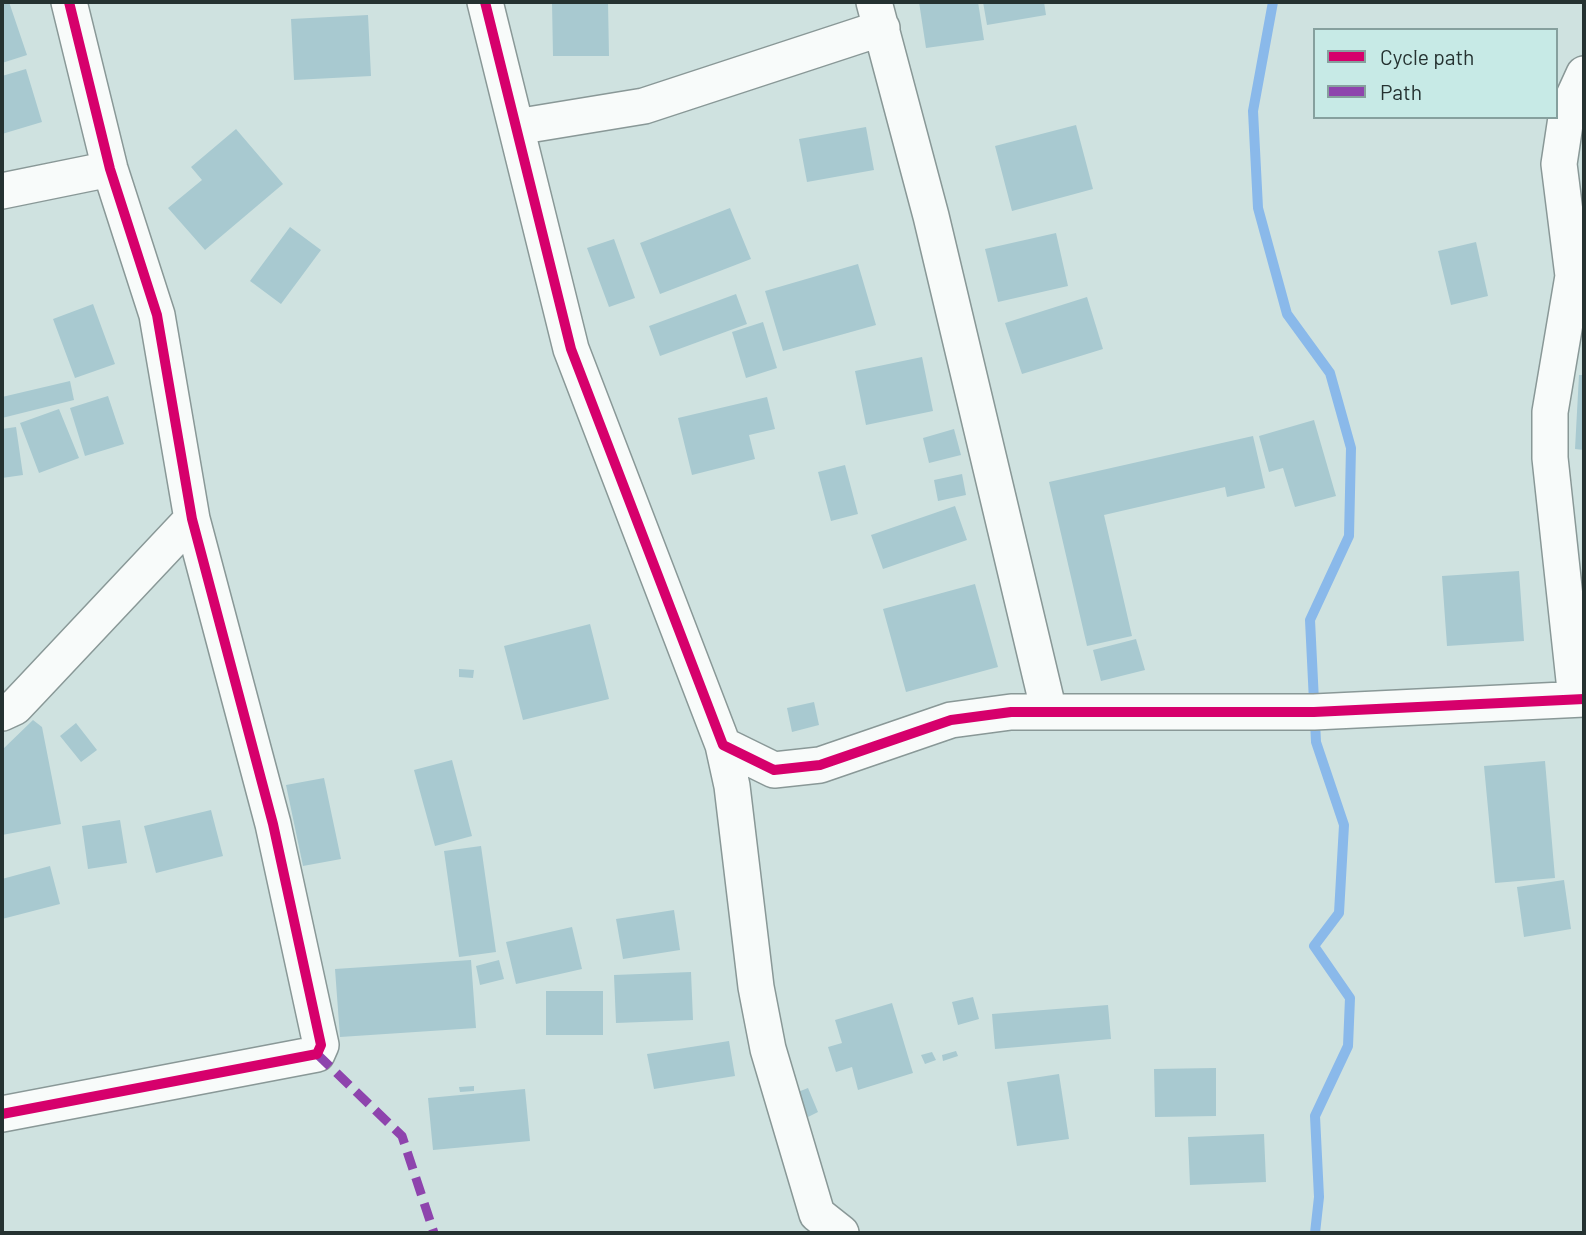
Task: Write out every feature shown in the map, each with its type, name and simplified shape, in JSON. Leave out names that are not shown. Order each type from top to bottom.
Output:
[{"type":"street","points":[[2,1114],[317,1054],[321,1045],[273,824],[191,519],[157,315],[110,169],[69,2]]},
{"type":"street","points":[[485,2],[571,349],[723,745],[732,786],[756,987],[768,1049],[817,1214],[841,1233]]},
{"type":"street","points":[[516,127],[645,106],[878,15],[931,216],[1049,712]]},
{"type":"street","points":[[723,745],[774,770],[820,765],[951,720],[1011,712],[1314,712],[1580,699],[1550,458],[1550,412],[1572,344],[1573,276],[1559,164],[1567,111],[1584,74]]},
{"type":"street","points":[[2,191],[110,169]]},
{"type":"street","points":[[2,713],[15,707],[191,519]]},
{"type":"building","points":[[2,2],[9,2],[27,55],[2,63]]},
{"type":"building","points":[[552,2],[608,2],[609,56],[553,56]]},
{"type":"building","points":[[919,2],[978,2],[984,40],[926,48]]},
{"type":"building","points":[[983,2],[1044,2],[1046,15],[987,25]]},
{"type":"building","points":[[368,15],[371,76],[294,80],[291,19]]},
{"type":"building","points":[[26,69],[42,122],[2,134],[2,76]]},
{"type":"building","points":[[1076,125],[1093,189],[1012,211],[995,146]]},
{"type":"building","points":[[866,127],[874,170],[807,182],[799,139]]},
{"type":"building","points":[[236,129],[283,184],[205,250],[168,208],[202,180],[191,167]]},
{"type":"building","points":[[730,208],[751,259],[660,294],[640,243]]},
{"type":"building","points":[[290,227],[321,250],[281,304],[250,281]]},
{"type":"building","points":[[1056,233],[1068,286],[998,302],[985,249]]},
{"type":"building","points":[[614,239],[635,298],[609,307],[587,248]]},
{"type":"building","points":[[1476,242],[1488,296],[1451,305],[1438,251]]},
{"type":"building","points":[[858,264],[876,325],[783,351],[765,291]]},
{"type":"building","points":[[736,294],[747,324],[660,356],[649,326]]},
{"type":"building","points":[[1087,297],[1103,349],[1022,374],[1005,323]]},
{"type":"building","points":[[93,304],[115,364],[75,378],[53,319]]},
{"type":"building","points":[[763,322],[777,368],[746,378],[732,332]]},
{"type":"building","points":[[922,357],[933,411],[866,425],[855,371]]},
{"type":"building","points":[[1579,375],[1584,375],[1584,450],[1575,449]]},
{"type":"building","points":[[70,381],[74,400],[2,418],[2,397]]},
{"type":"building","points":[[108,396],[124,444],[85,456],[70,408]]},
{"type":"building","points":[[767,397],[775,429],[749,435],[755,459],[692,475],[678,418]]},
{"type":"building","points":[[59,409],[79,458],[39,473],[20,423]]},
{"type":"building","points":[[1314,420],[1336,496],[1295,507],[1283,468],[1269,472],[1259,436]]},
{"type":"building","points":[[16,427],[23,475],[2,478],[2,429]]},
{"type":"building","points":[[954,429],[961,455],[929,463],[923,438]]},
{"type":"building","points":[[1253,436],[1265,488],[1227,497],[1225,487],[1104,515],[1132,636],[1087,646],[1049,482]]},
{"type":"building","points":[[845,465],[858,514],[831,521],[818,472]]},
{"type":"building","points":[[962,474],[966,495],[938,501],[934,480]]},
{"type":"building","points":[[955,506],[967,540],[883,569],[871,535]]},
{"type":"building","points":[[1519,571],[1524,641],[1447,646],[1442,576]]},
{"type":"building","points":[[975,584],[998,667],[906,692],[883,609]]},
{"type":"building","points":[[590,624],[609,699],[523,720],[504,646]]},
{"type":"building","points":[[1136,639],[1145,670],[1101,681],[1093,650]]},
{"type":"building","points":[[459,669],[474,670],[473,678],[459,677]]},
{"type":"building","points":[[814,702],[819,725],[792,732],[787,708]]},
{"type":"building","points":[[33,720],[42,727],[61,824],[2,835],[2,750]]},
{"type":"building","points":[[76,723],[97,750],[81,762],[60,736]]},
{"type":"building","points":[[452,760],[472,836],[435,846],[414,770]]},
{"type":"building","points":[[1545,761],[1555,878],[1495,883],[1484,766]]},
{"type":"building","points":[[324,778],[341,859],[303,866],[286,785]]},
{"type":"building","points":[[211,810],[223,856],[156,873],[144,826]]},
{"type":"building","points":[[120,820],[127,863],[88,869],[82,826]]},
{"type":"building","points":[[481,846],[496,952],[459,957],[444,851]]},
{"type":"building","points":[[50,866],[60,904],[2,919],[2,879]]},
{"type":"building","points":[[1564,880],[1571,929],[1524,937],[1517,887]]},
{"type":"building","points":[[674,910],[680,950],[623,959],[616,919]]},
{"type":"building","points":[[572,927],[582,969],[516,984],[506,942]]},
{"type":"building","points":[[471,960],[476,1028],[340,1037],[335,969]]},
{"type":"building","points":[[499,960],[504,979],[480,985],[476,966]]},
{"type":"building","points":[[691,972],[693,1020],[616,1023],[614,975]]},
{"type":"building","points":[[546,991],[603,991],[603,1035],[546,1035]]},
{"type":"building","points":[[973,997],[979,1019],[958,1025],[952,1002]]},
{"type":"building","points":[[892,1003],[913,1073],[858,1090],[852,1067],[836,1072],[828,1047],[842,1043],[835,1020]]},
{"type":"building","points":[[1108,1005],[1111,1039],[995,1049],[992,1014]]},
{"type":"building","points":[[729,1041],[735,1076],[654,1089],[647,1054]]},
{"type":"building","points":[[956,1051],[958,1056],[943,1061],[942,1055]]},
{"type":"building","points":[[932,1052],[936,1060],[925,1064],[921,1055]]},
{"type":"building","points":[[1216,1068],[1216,1116],[1155,1117],[1154,1069]]},
{"type":"building","points":[[1059,1074],[1069,1139],[1017,1146],[1007,1082]]},
{"type":"building","points":[[474,1086],[474,1091],[460,1092],[459,1087]]},
{"type":"building","points":[[808,1088],[818,1112],[808,1117],[798,1092]]},
{"type":"building","points":[[525,1089],[530,1141],[433,1150],[428,1098]]},
{"type":"building","points":[[1264,1134],[1266,1182],[1190,1185],[1188,1137]]},
{"type":"waterway","points":[[1273,2],[1253,111],[1258,208],[1287,314],[1330,373],[1351,448],[1349,536],[1310,620],[1316,742],[1344,825],[1339,913],[1314,946],[1350,998],[1348,1046],[1315,1116],[1319,1197],[1315,1233]]},
{"type":"marked path","points":[[317,1054],[402,1136],[434,1233]]},
{"type":"cycle path","points":[[2,1114],[317,1054],[321,1045],[273,824],[192,519],[157,315],[110,169],[69,2]]},
{"type":"cycle path","points":[[485,2],[571,349],[723,745],[774,770],[820,765],[951,720],[1011,712],[1314,712],[1584,699]]}]
